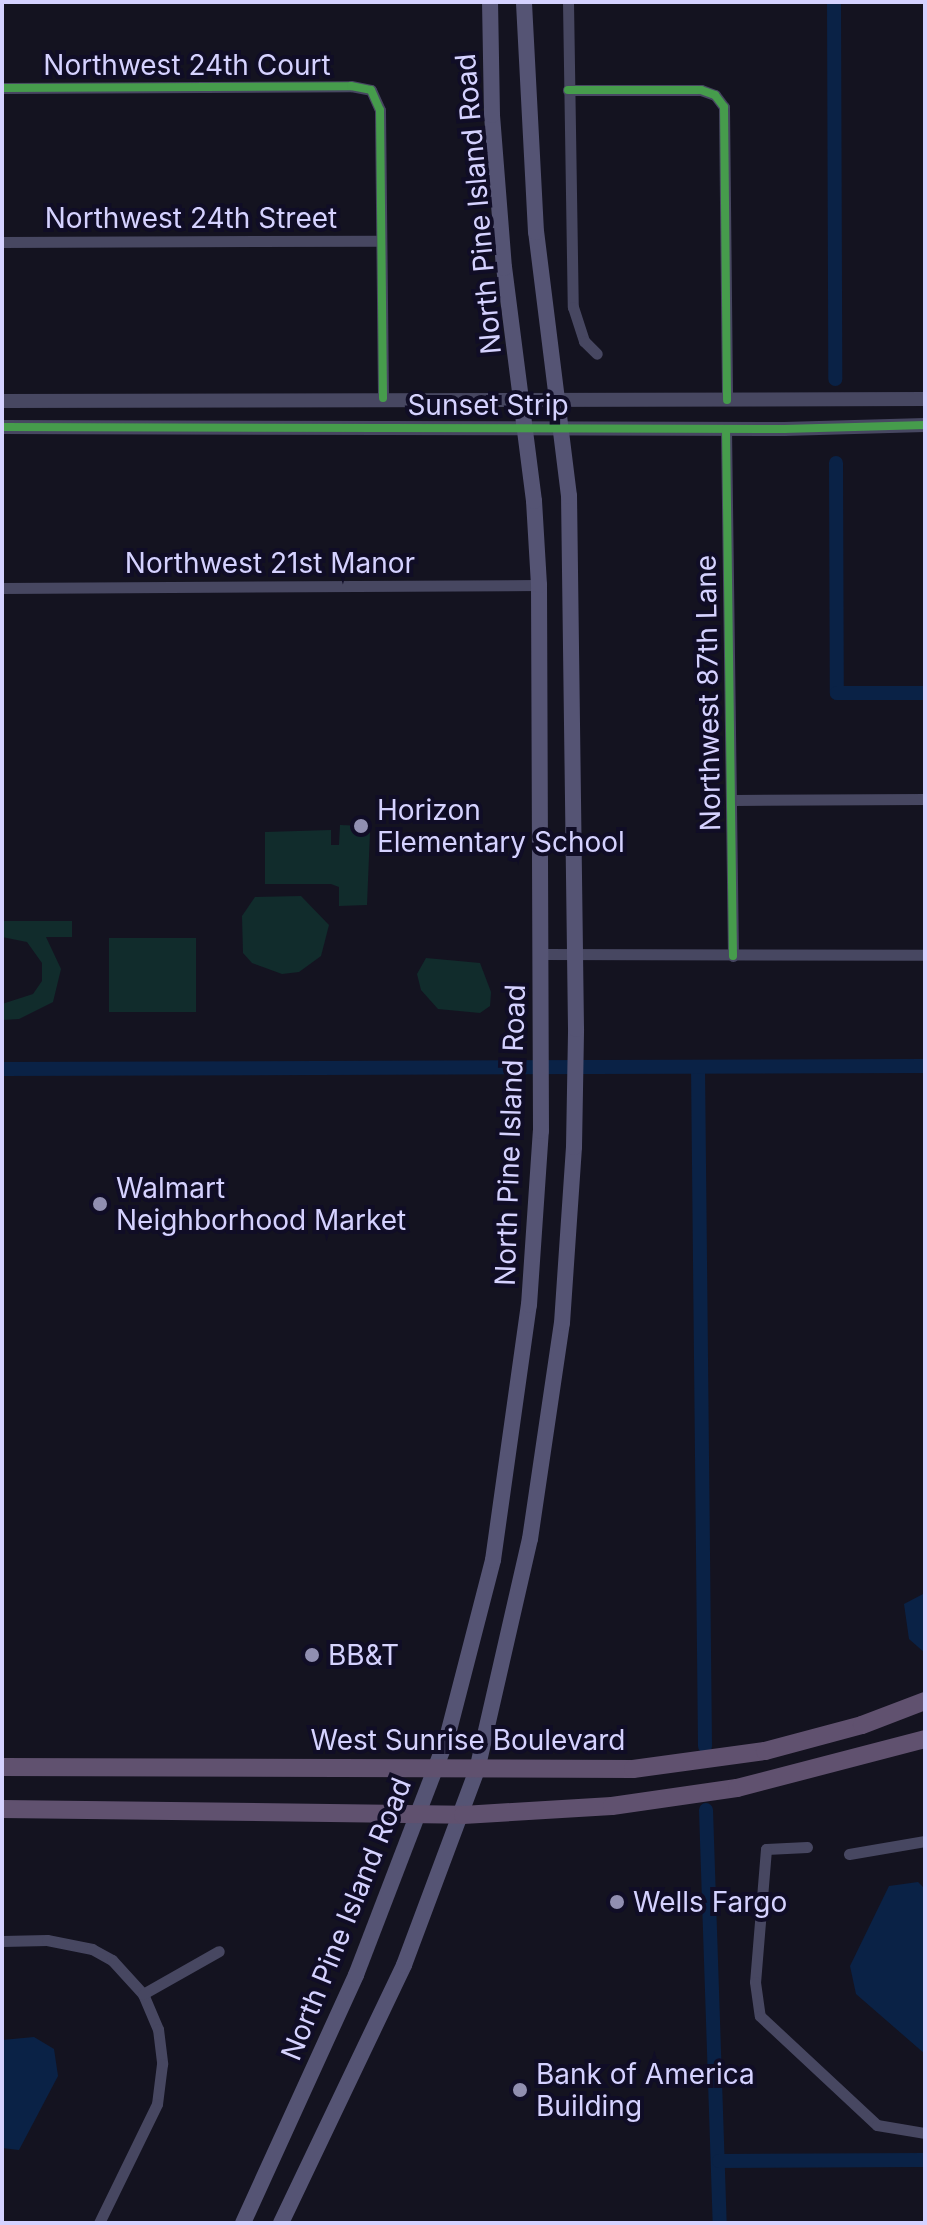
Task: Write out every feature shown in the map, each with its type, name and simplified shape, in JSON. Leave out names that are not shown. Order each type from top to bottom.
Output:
[{"type":"highway","name":"West Sunrise Boulevard","points":[[2,1767],[477,1770],[661,1765],[748,1754],[862,1725],[925,1701]]},
{"type":"highway","points":[[2,1809],[463,1815],[667,1799],[737,1788],[925,1739]]},
{"type":"main road","name":"North Pine Island Road","points":[[243,2223],[356,1975],[436,1769],[489,1575],[511,1447],[529,1305],[541,1102],[539,585],[522,397],[500,222],[490,2]]},
{"type":"main road","name":"North Pine Island Road","points":[[281,2223],[404,1965],[463,1815],[477,1770],[530,1539],[550,1414],[566,1275],[576,1029],[570,542],[558,398],[536,232],[524,2]]},
{"type":"street","points":[[568,2],[573,307],[584,341],[597,354]]},
{"type":"street","name":"Northwest 24th Court","points":[[2,88],[351,86],[371,90],[380,110],[381,241]]},
{"type":"street","points":[[568,90],[701,90],[715,95],[724,107],[727,400]]},
{"type":"street","points":[[381,241],[383,398]]},
{"type":"street","name":"Northwest 24th Street","points":[[2,242],[381,241]]},
{"type":"street","name":"Sunset Strip","points":[[2,401],[522,397],[925,399]]},
{"type":"street","name":"Sunset Strip","points":[[2,427],[726,429],[925,425]]},
{"type":"street","name":"Northwest 87th Lane","points":[[726,429],[733,956]]},
{"type":"street","name":"Northwest 21st Manor","points":[[2,588],[539,585]]},
{"type":"street","points":[[733,800],[925,799]]},
{"type":"street","points":[[542,954],[925,955]]},
{"type":"street","points":[[849,1854],[925,1841]]},
{"type":"street","points":[[807,1847],[766,1849],[755,1982],[760,2016],[877,2125],[925,2133]]},
{"type":"street","points":[[2,1941],[47,1940],[92,1949],[112,1960],[143,1994],[158,2029],[162,2064],[157,2104],[99,2223]]},
{"type":"street","points":[[143,1994],[219,1951]]},
{"type":"green space","points":[[340,825],[364,826],[370,832],[367,905],[339,906],[339,887],[331,884],[265,884],[265,832],[331,830],[331,845],[339,845]]},
{"type":"green space","points":[[301,896],[329,925],[321,956],[299,972],[282,974],[252,963],[243,953],[242,916],[255,897]]},
{"type":"green space","points":[[2,921],[72,921],[72,937],[46,937],[61,969],[53,1002],[19,1019],[2,1020],[2,1004],[33,994],[42,981],[42,963],[27,942],[2,937]]},
{"type":"green space","points":[[109,938],[196,938],[196,1012],[109,1012]]},
{"type":"green space","points":[[426,958],[480,963],[491,992],[490,1006],[480,1013],[438,1009],[421,990],[417,974]]},
{"type":"water","points":[[925,1593],[925,1653],[909,1639],[904,1604]]},
{"type":"water","points":[[918,1882],[925,1889],[925,2054],[856,1994],[850,1966],[889,1886]]},
{"type":"water","points":[[34,2037],[54,2049],[58,2076],[19,2150],[2,2148],[2,2040]]},
{"type":"waterway","points":[[834,2],[835,379]]},
{"type":"waterway","points":[[836,463],[837,693],[925,693]]},
{"type":"waterway","points":[[2,1069],[925,1066]]},
{"type":"waterway","points":[[698,1067],[705,1746]]},
{"type":"waterway","points":[[706,1810],[720,2223]]},
{"type":"waterway","points":[[719,2161],[925,2160]]},
{"type":"cycle path","points":[[2,88],[351,86],[371,90],[380,110],[383,398]]},
{"type":"cycle path","points":[[568,90],[701,90],[715,95],[724,107],[727,400]]},
{"type":"cycle path","points":[[2,427],[784,429],[925,425]]},
{"type":"cycle path","points":[[726,429],[733,956]]},
{"type":"place","name":"Horizon Elementary School","points":[[361,826]]},
{"type":"place","name":"Walmart Neighborhood Market","points":[[100,1204]]},
{"type":"place","name":"BB&T","points":[[312,1655]]},
{"type":"place","name":"Wells Fargo","points":[[617,1902]]},
{"type":"place","name":"Bank of America Building","points":[[520,2090]]}]
